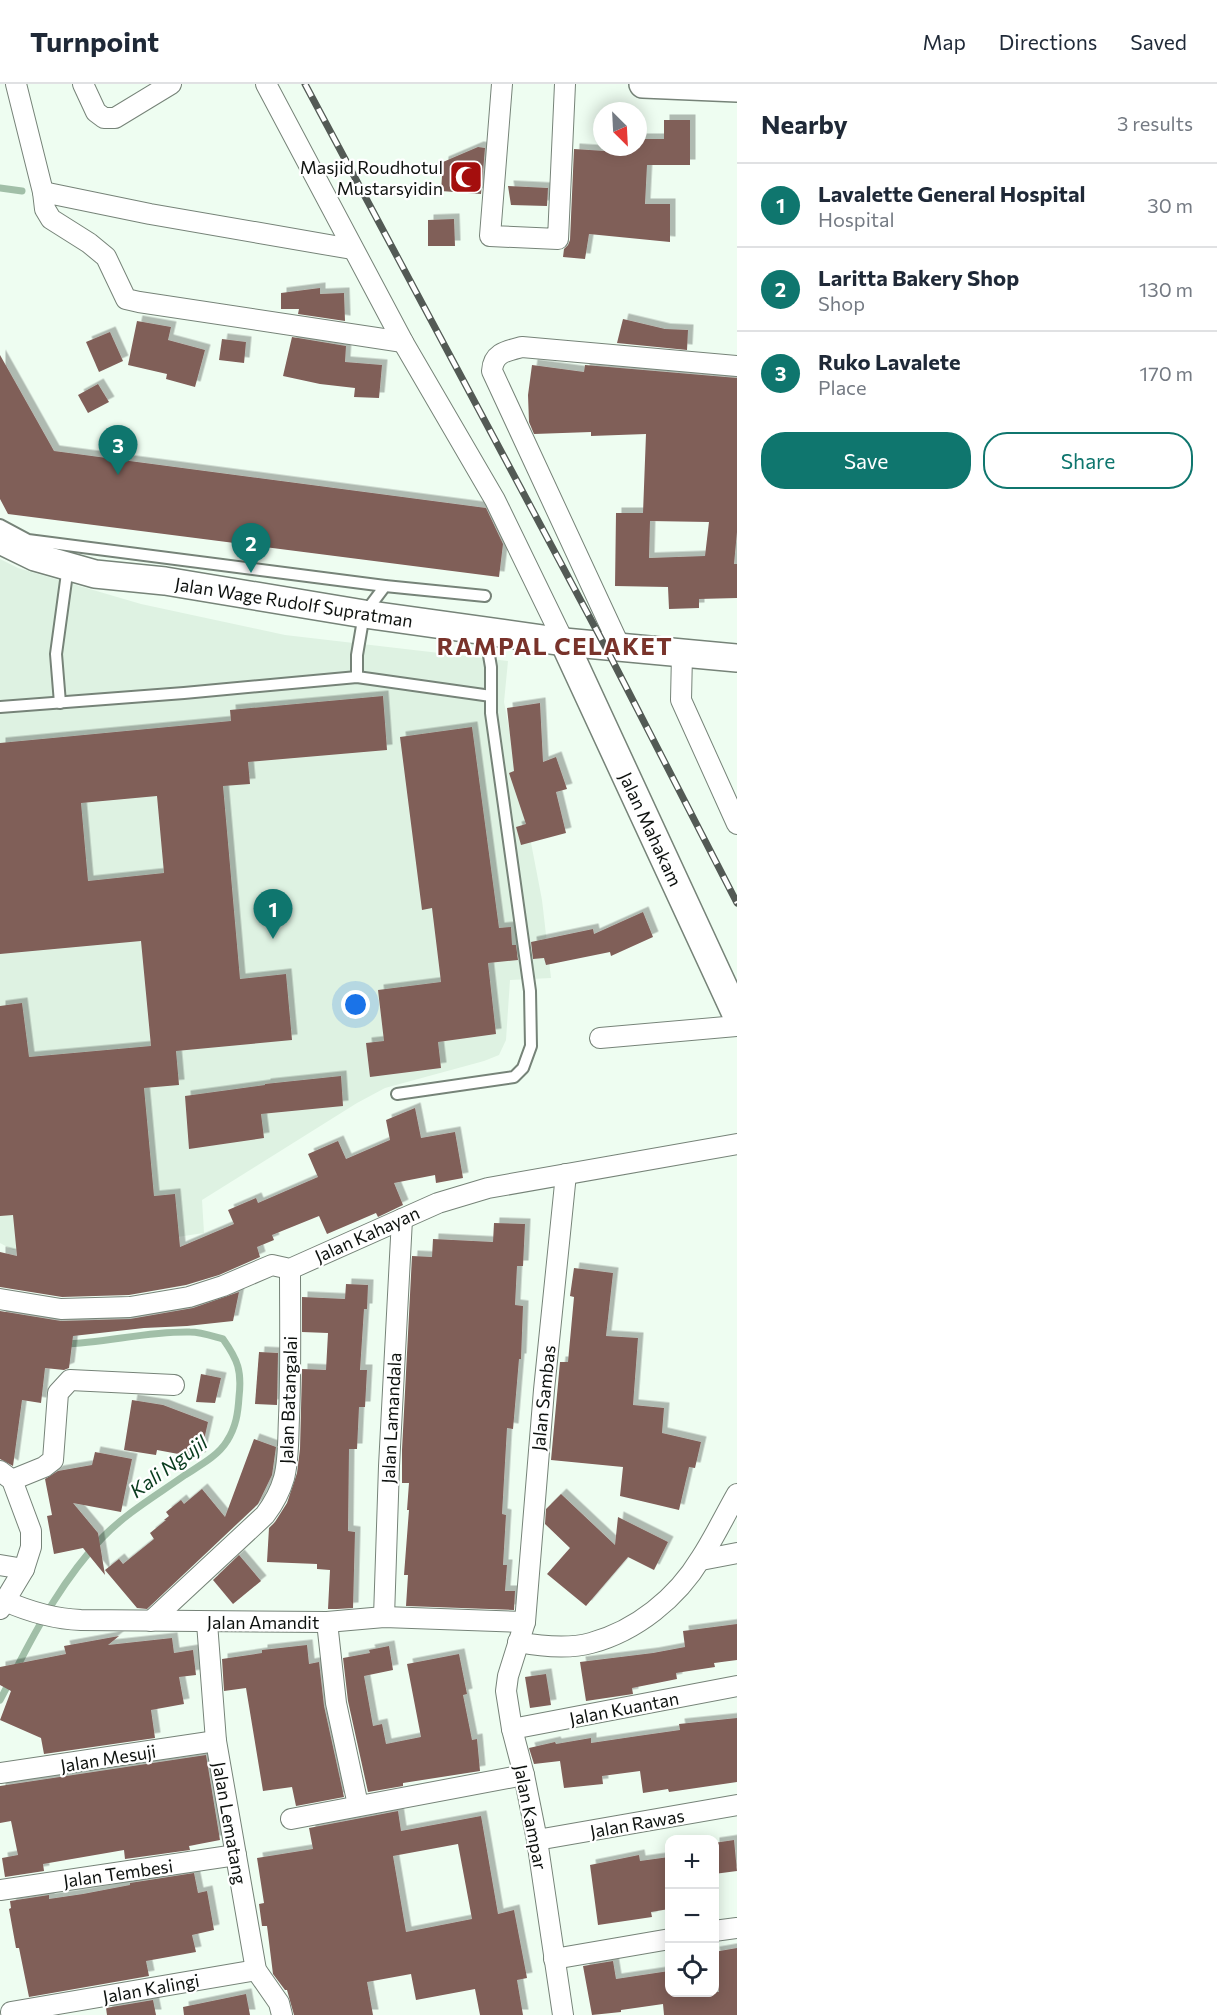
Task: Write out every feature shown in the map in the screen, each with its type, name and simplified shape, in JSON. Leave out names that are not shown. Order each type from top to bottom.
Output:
[{"type":"main road","points":[[643,84],[737,88]]},
{"type":"main road","name":"Jalan Wage Rudolf Supratman","points":[[0,540],[35,557],[95,574],[175,571],[364,614],[564,642],[737,657]]},
{"type":"main road","name":"Jalan Mahakam","points":[[564,642],[737,1016]]},
{"type":"street","points":[[16,84],[43,192],[45,209],[51,219],[89,243],[106,257],[126,299],[403,342]]},
{"type":"street","points":[[83,84],[96,112],[104,118],[115,117],[171,84]]},
{"type":"street","points":[[266,84],[403,342],[495,500],[564,642]]},
{"type":"street","points":[[502,84],[490,236],[558,239],[565,84]]},
{"type":"street","points":[[43,192],[150,214],[352,249]]},
{"type":"street","points":[[620,647],[492,371],[492,363],[497,355],[522,348],[737,366]]},
{"type":"street","points":[[682,654],[681,700],[737,824]]},
{"type":"street","points":[[600,1038],[737,1026]]},
{"type":"street","name":"Jalan Kahayan","points":[[0,1299],[61,1309],[130,1307],[189,1297],[223,1286],[272,1265],[290,1269],[458,1196],[488,1188],[737,1144]]},
{"type":"street","name":"Jalan Sambas","points":[[525,1622],[543,1390],[566,1174]]},
{"type":"street","name":"Jalan Lamandala","points":[[384,1617],[389,1466],[402,1219]]},
{"type":"street","name":"Jalan Batangalai","points":[[151,1622],[265,1515],[276,1500],[281,1488],[285,1475],[287,1452],[291,1369],[290,1269]]},
{"type":"street","points":[[2,1605],[24,1569],[31,1547],[31,1531],[6,1476],[44,1467],[52,1460],[58,1393],[70,1380],[174,1385]]},
{"type":"street","points":[[518,1642],[539,1646],[589,1644],[640,1622],[680,1587],[701,1560],[737,1494]]},
{"type":"street","points":[[701,1560],[737,1553]]},
{"type":"street","points":[[0,1565],[24,1569]]},
{"type":"street","name":"Jalan Amandit","points":[[2,1605],[61,1619],[151,1622],[327,1622],[384,1617],[525,1622]]},
{"type":"street","points":[[327,1622],[336,1703],[358,1805]]},
{"type":"street","name":"Jalan Kampar","points":[[525,1622],[508,1676],[506,1690],[512,1729],[537,1840],[563,2015]]},
{"type":"street","name":"Jalan Lematang","points":[[207,1623],[216,1741],[256,1970],[279,2003],[282,2015]]},
{"type":"street","name":"Jalan Kuantan","points":[[512,1729],[737,1686]]},
{"type":"street","name":"Jalan Mesuji","points":[[0,1773],[216,1741]]},
{"type":"street","points":[[291,1819],[524,1775]]},
{"type":"street","name":"Jalan Rawas","points":[[537,1840],[737,1805]]},
{"type":"street","name":"Jalan Tembesi","points":[[0,1890],[236,1855]]},
{"type":"street","points":[[719,1931],[737,1928]]},
{"type":"street","points":[[554,1959],[665,1940]]},
{"type":"street","name":"Jalan Kalingi","points":[[11,2012],[256,1970]]},
{"type":"lane","points":[[0,525],[28,540],[175,571],[385,585],[485,596]]},
{"type":"lane","points":[[60,703],[56,654],[68,566]]},
{"type":"lane","points":[[357,677],[357,655],[364,614],[385,585]]},
{"type":"lane","points":[[397,1095],[514,1077],[523,1068],[531,1046],[530,992],[491,713],[491,667],[485,631]]},
{"type":"lane","points":[[0,707],[357,677],[491,696]]},
{"type":"shaded area","points":[[0,559],[18,568],[141,604],[285,635],[508,661],[504,702],[542,900],[551,978],[510,980],[506,1040],[499,1055],[385,1088],[357,1103],[202,1200],[204,1233],[150,1241],[13,1250],[0,1243]]},
{"type":"building","points":[[664,120],[690,120],[690,165],[647,165],[645,204],[670,204],[670,242],[589,234],[585,259],[563,257],[564,249],[570,240],[574,149],[593,150],[593,156],[647,156],[647,139],[664,139]]},
{"type":"building","name":"Masjid Roudhotul Mustarsyidin","points":[[478,147],[485,148],[481,194],[441,191],[443,162]]},
{"type":"building","points":[[508,186],[548,188],[547,206],[511,205]]},
{"type":"building","points":[[454,219],[455,246],[428,246],[428,220]]},
{"type":"building","points":[[320,288],[320,294],[344,293],[345,321],[298,314],[299,309],[281,309],[281,293]]},
{"type":"building","points":[[623,319],[665,329],[688,330],[687,350],[617,343]]},
{"type":"building","points":[[137,321],[171,327],[168,340],[205,350],[195,387],[166,379],[167,374],[128,365]]},
{"type":"building","points":[[110,332],[123,361],[99,372],[86,342]]},
{"type":"building","points":[[292,337],[346,346],[345,362],[382,365],[379,398],[354,397],[355,388],[320,384],[283,376]]},
{"type":"building","points":[[222,339],[246,342],[244,363],[219,360]]},
{"type":"building","points":[[0,355],[54,451],[486,508],[503,544],[499,577],[8,514],[0,499]]},
{"type":"building","points":[[532,365],[584,372],[585,365],[737,378],[737,532],[734,564],[737,564],[737,598],[699,599],[699,608],[669,609],[668,587],[615,586],[616,513],[643,513],[646,434],[591,436],[591,432],[534,434],[529,422],[528,395]],"holes":[[[650,521],[709,522],[705,556],[649,558]]]},
{"type":"building","points":[[98,384],[109,402],[88,413],[78,395]]},
{"type":"building","points":[[383,696],[387,750],[248,762],[250,784],[223,786],[240,979],[286,974],[292,1040],[176,1051],[179,1085],[144,1088],[154,1196],[175,1194],[180,1247],[234,1224],[228,1210],[256,1198],[258,1203],[318,1177],[308,1154],[338,1141],[346,1159],[390,1140],[386,1120],[415,1108],[421,1138],[455,1132],[463,1178],[436,1183],[435,1175],[394,1183],[403,1205],[378,1217],[376,1213],[327,1234],[319,1216],[272,1235],[274,1240],[257,1247],[260,1257],[219,1275],[186,1285],[129,1295],[62,1297],[0,1287],[0,1252],[17,1256],[13,1215],[0,1216],[0,1006],[22,1003],[29,1057],[151,1046],[141,941],[0,954],[0,743],[231,721],[230,710]],"holes":[[[157,796],[164,873],[88,881],[81,803]]]},
{"type":"building","points":[[540,703],[543,762],[556,757],[567,789],[556,792],[566,833],[521,845],[516,827],[526,824],[509,773],[514,771],[507,708]]},
{"type":"building","points":[[472,727],[499,928],[511,927],[512,945],[516,945],[518,960],[488,963],[496,1034],[438,1042],[441,1068],[370,1077],[366,1043],[384,1041],[378,990],[441,982],[432,908],[422,910],[400,737]]},
{"type":"building","points":[[643,912],[653,937],[611,956],[610,952],[546,965],[544,958],[533,959],[531,942],[593,929],[594,934]]},
{"type":"building","points":[[341,1076],[343,1106],[261,1114],[264,1138],[189,1149],[185,1096]]},
{"type":"building","points":[[494,1223],[525,1224],[523,1266],[517,1266],[515,1305],[523,1306],[521,1359],[519,1359],[513,1429],[507,1428],[502,1514],[506,1515],[503,1565],[507,1565],[505,1591],[515,1591],[514,1610],[406,1606],[408,1575],[404,1575],[409,1483],[402,1483],[402,1450],[412,1256],[432,1257],[433,1239],[493,1242]]},
{"type":"building","points":[[574,1268],[613,1273],[606,1336],[638,1338],[633,1405],[664,1408],[662,1433],[701,1442],[695,1468],[689,1467],[679,1510],[620,1496],[623,1467],[551,1460],[560,1362],[568,1362],[574,1297],[570,1296]]},
{"type":"building","points":[[346,1284],[368,1285],[360,1370],[367,1370],[365,1407],[359,1407],[357,1449],[349,1449],[348,1531],[355,1532],[353,1608],[328,1609],[330,1570],[317,1569],[317,1564],[267,1562],[269,1528],[287,1503],[297,1473],[300,1449],[302,1369],[326,1370],[328,1333],[302,1332],[302,1297],[345,1299]]},
{"type":"building","points":[[239,1292],[233,1321],[73,1336],[69,1368],[64,1370],[45,1368],[41,1403],[22,1400],[13,1466],[0,1459],[0,1311],[61,1321],[130,1319],[193,1308]]},
{"type":"building","points":[[259,1352],[278,1353],[277,1405],[255,1404]]},
{"type":"building","points":[[201,1374],[221,1378],[215,1403],[196,1402]]},
{"type":"building","points":[[132,1400],[163,1405],[208,1422],[200,1458],[157,1450],[156,1455],[124,1450]]},
{"type":"building","points":[[254,1439],[276,1447],[272,1475],[258,1504],[147,1609],[137,1608],[105,1570],[119,1559],[123,1564],[154,1539],[150,1533],[166,1520],[164,1520],[169,1516],[166,1512],[181,1500],[184,1504],[202,1489],[225,1517]]},
{"type":"building","points":[[95,1452],[132,1459],[121,1512],[73,1503],[98,1533],[105,1575],[83,1548],[54,1554],[47,1516],[52,1515],[45,1479],[58,1471],[92,1465]]},
{"type":"building","points":[[561,1494],[615,1545],[618,1517],[668,1542],[654,1570],[628,1557],[586,1606],[547,1574],[570,1548],[545,1524],[546,1509]]},
{"type":"building","points":[[239,1555],[261,1581],[233,1604],[213,1580]]},
{"type":"building","points":[[737,1624],[737,1660],[714,1663],[715,1667],[676,1673],[677,1679],[632,1688],[633,1694],[586,1701],[580,1662],[685,1647],[683,1631]]},
{"type":"building","points":[[119,1636],[108,1645],[172,1638],[174,1653],[193,1650],[196,1675],[179,1677],[184,1704],[151,1710],[155,1738],[44,1754],[41,1738],[0,1720],[11,1691],[0,1685],[0,1667],[66,1654],[64,1646]]},
{"type":"building","points":[[307,1645],[309,1664],[319,1662],[324,1706],[344,1797],[296,1806],[292,1787],[263,1791],[246,1688],[224,1691],[222,1659],[262,1653],[262,1650]]},
{"type":"building","points":[[389,1646],[393,1670],[364,1676],[373,1726],[382,1724],[386,1744],[421,1737],[407,1664],[459,1654],[467,1694],[463,1695],[472,1740],[477,1739],[480,1771],[403,1783],[403,1786],[368,1792],[348,1701],[343,1658],[370,1653],[369,1650]]},
{"type":"building","points":[[546,1674],[551,1705],[530,1708],[525,1677]]},
{"type":"building","points":[[737,1718],[737,1782],[669,1792],[668,1789],[643,1793],[640,1771],[602,1776],[603,1784],[564,1788],[560,1761],[534,1764],[529,1748],[591,1738],[591,1743],[680,1730],[679,1724]]},
{"type":"building","points":[[206,1755],[220,1840],[189,1846],[190,1850],[125,1859],[124,1850],[43,1864],[44,1871],[5,1877],[2,1858],[18,1855],[11,1821],[0,1823],[0,1786]]},
{"type":"building","points":[[398,1811],[401,1831],[481,1816],[498,1914],[514,1910],[527,1978],[517,1980],[523,2015],[480,2015],[475,1989],[416,2000],[411,1974],[367,1982],[373,2015],[294,2015],[287,1990],[273,1974],[267,1926],[262,1926],[259,1904],[264,1903],[257,1858],[313,1849],[309,1828]],"holes":[[[458,1844],[472,1919],[406,1932],[393,1856]]]},
{"type":"building","points":[[734,1840],[737,1871],[719,1873],[719,1842]]},
{"type":"building","points":[[639,1855],[640,1861],[665,1858],[665,1910],[651,1912],[652,1917],[598,1925],[590,1865]]},
{"type":"building","points":[[194,1873],[198,1893],[207,1891],[214,1930],[192,1935],[196,1952],[146,1961],[149,1976],[29,1997],[19,1948],[16,1948],[9,1909],[11,1908],[10,1901],[49,1895],[49,1899],[83,1894],[130,1885],[130,1883]]},
{"type":"building","points":[[737,1948],[737,2015],[664,2015],[663,2004],[592,2015],[583,1966],[613,1961],[616,1979],[665,1972],[665,1997],[719,1997],[719,1951]]},
{"type":"building","points":[[246,1994],[250,2015],[184,2015],[183,2007]]},
{"type":"building","points":[[153,2000],[156,2015],[107,2015],[106,2008]]},
{"type":"waterway","points":[[0,188],[22,191]]},
{"type":"waterway","name":"Kali Ngujil","points":[[15,1671],[54,1602],[89,1553],[111,1529],[131,1512],[219,1451],[233,1430],[238,1409],[239,1373],[232,1353],[223,1339],[198,1333],[174,1332],[63,1344]]},
{"type":"waterway","name":"Kali Ngujil","points":[[0,1700],[10,1681]]},
{"type":"railway","points":[[305,84],[605,646],[737,903]]},
{"type":"place","name":"Masjid Roudhotul Mustarsyidin","points":[[466,177]]},
{"type":"place","name":"Ruko Lavalete","points":[[118,475]]},
{"type":"place","name":"Laritta Bakery Shop","points":[[251,573]]},
{"type":"place","name":"Lavalette General Hospital","points":[[273,939]]},
{"type":"district","name":"RAMPAL CELAKET","points":[[555,645]]}]
